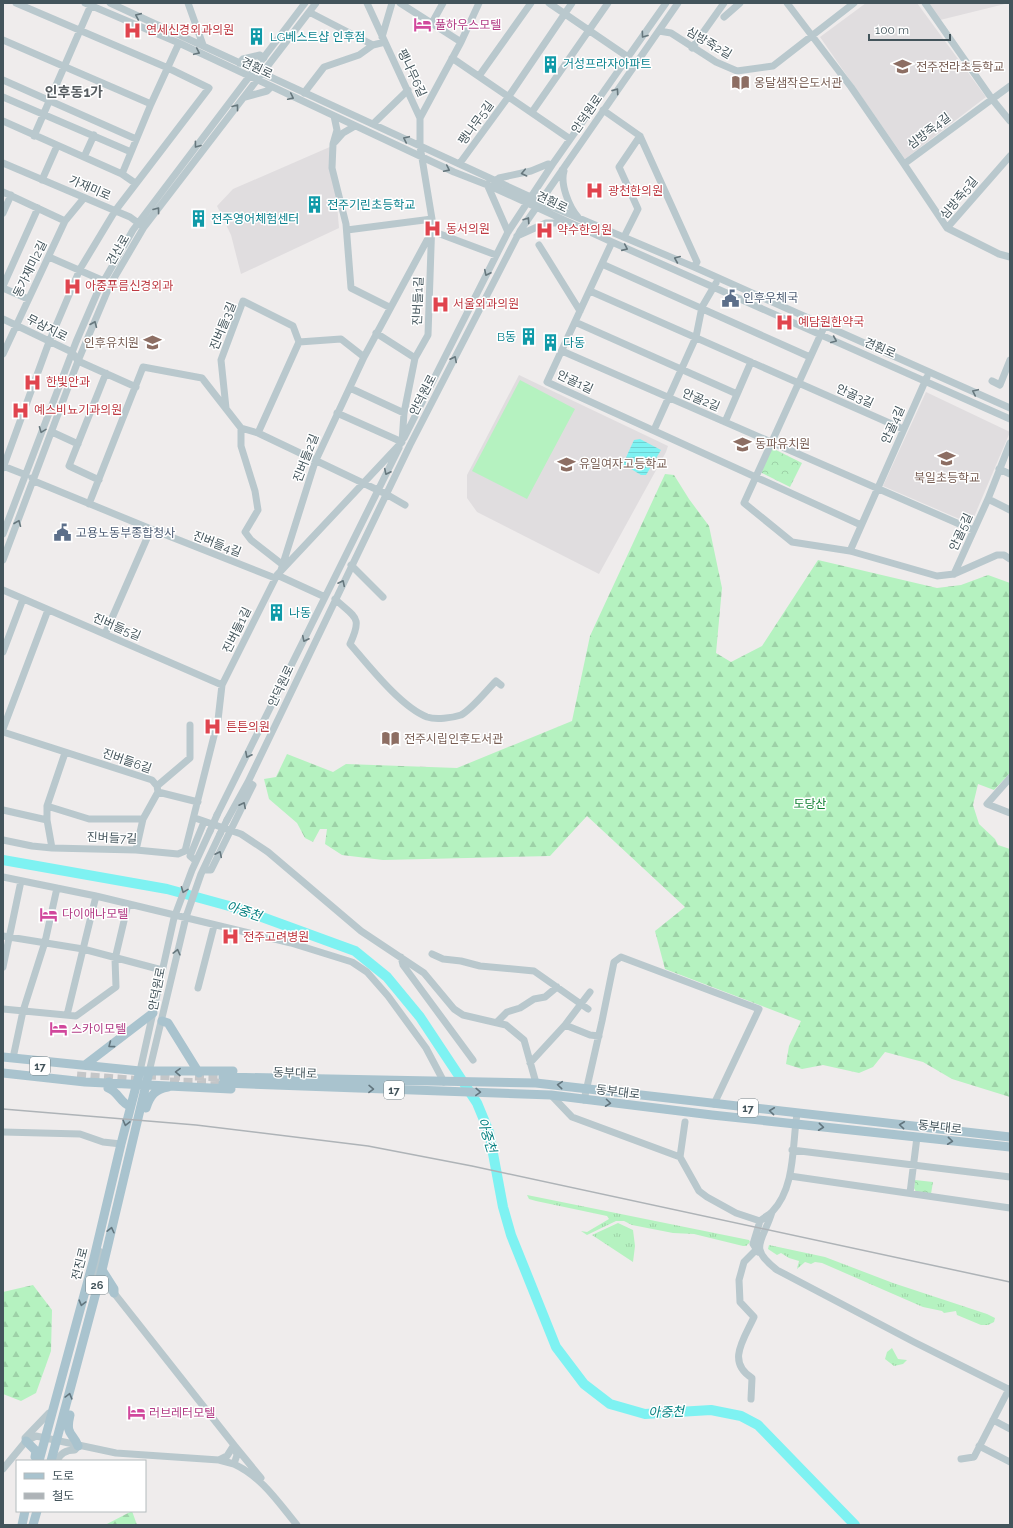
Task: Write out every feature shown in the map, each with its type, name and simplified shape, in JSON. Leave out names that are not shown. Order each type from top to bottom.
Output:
[{"type":"main road","points":[[80,1070],[153,1013]]},
{"type":"main road","points":[[162,1021],[168,1023],[199,1073]]},
{"type":"main road","points":[[3,1057],[80,1070],[199,1073],[214,1071],[296,1074],[324,1076],[328,1078]]},
{"type":"main road","name":"17","points":[[3,1062],[80,1070]]},
{"type":"main road","name":"17","points":[[3,1069],[80,1070]]},
{"type":"main road","points":[[80,1070],[89,1074],[85,1082]]},
{"type":"main road","points":[[214,1071],[210,1078],[214,1088]]},
{"type":"main road","name":"전진로","points":[[39,1460],[96,1250],[130,1106],[140,1072]]},
{"type":"main road","name":"전진로","points":[[51,1460],[102,1270],[140,1108],[150,1072]]},
{"type":"main road","points":[[3,1074],[85,1082],[109,1082],[136,1085],[168,1084],[214,1088],[328,1090],[332,1088]]},
{"type":"main road","name":"동부대로","points":[[1010,1137],[797,1114],[587,1087],[536,1083],[328,1078],[323,1080],[223,1080],[329,1086],[332,1088],[551,1095],[795,1124],[1010,1147]]},
{"type":"main road","points":[[109,1082],[108,1088],[114,1090],[125,1105],[130,1106]]},
{"type":"main road","name":"26","points":[[140,1108],[146,1108],[149,1098],[156,1091],[168,1087],[168,1084]]},
{"type":"main road","points":[[102,1270],[114,1289],[114,1293]]},
{"type":"main road","points":[[64,1414],[70,1415],[67,1424],[70,1436],[76,1441],[78,1446]]},
{"type":"main road","points":[[26,1441],[36,1451],[35,1456],[39,1460]]},
{"type":"main road","points":[[22,1525],[25,1512]]},
{"type":"main road","points":[[33,1525],[37,1512]]},
{"type":"street","points":[[16,3],[127,52],[168,68]]},
{"type":"street","name":"견훤로","points":[[110,3],[203,45],[262,74],[460,163],[528,200]]},
{"type":"street","points":[[188,3],[203,45]]},
{"type":"street","name":"건산로","points":[[3,534],[72,352],[104,281],[141,225],[254,70],[305,3]]},
{"type":"street","name":"건산로","points":[[3,560],[78,361],[110,285],[141,225],[257,81],[316,3]]},
{"type":"street","name":"팽나무6길","points":[[367,3],[420,118],[420,146]]},
{"type":"street","points":[[304,93],[324,67],[359,55],[373,44],[384,40],[392,3]]},
{"type":"street","points":[[400,3],[461,42]]},
{"type":"street","points":[[432,23],[443,3]]},
{"type":"street","name":"팽나무6길","points":[[420,118],[461,42],[479,3]]},
{"type":"street","points":[[479,76],[530,3]]},
{"type":"street","points":[[550,3],[628,57]]},
{"type":"street","name":"팽나무5길","points":[[460,163],[509,96],[572,3]]},
{"type":"street","points":[[532,112],[608,3]]},
{"type":"street","name":"안덕원로","points":[[140,1072],[176,913],[192,870],[217,815],[508,232],[552,165],[666,3]]},
{"type":"street","name":"안덕원로","points":[[150,1072],[169,983],[185,919],[202,872],[227,820],[248,782],[386,494],[517,237],[561,169],[678,3]]},
{"type":"street","points":[[692,48],[724,3]]},
{"type":"street","points":[[724,17],[740,3]]},
{"type":"street","points":[[787,3],[851,87],[904,164]]},
{"type":"street","name":"심방죽2길","points":[[659,30],[671,33],[692,48],[716,62],[737,71],[758,69],[773,66],[854,3]]},
{"type":"street","points":[[925,3],[992,99],[1010,121]]},
{"type":"street","points":[[34,136],[80,31],[88,4]]},
{"type":"street","name":"견훤로","points":[[88,4],[454,172],[538,204],[580,218],[718,277],[1010,408]]},
{"type":"street","points":[[309,12],[373,44]]},
{"type":"street","points":[[3,40],[151,104]]},
{"type":"street","points":[[122,174],[136,138],[178,44]]},
{"type":"street","points":[[239,63],[243,59],[260,55],[264,58]]},
{"type":"street","name":"팽나무5길","points":[[452,58],[570,139]]},
{"type":"street","name":"가재미로","points":[[3,162],[115,211],[209,88],[168,68]]},
{"type":"street","points":[[3,80],[136,138]]},
{"type":"street","name":"심방죽4길","points":[[947,228],[904,164],[1010,86]]},
{"type":"street","points":[[245,96],[267,92],[271,87]]},
{"type":"street","points":[[373,124],[408,90]]},
{"type":"street","points":[[3,97],[131,152]]},
{"type":"street","points":[[603,110],[640,136],[697,262],[694,267]]},
{"type":"street","points":[[334,116],[340,133]]},
{"type":"street","points":[[3,121],[122,174],[135,183]]},
{"type":"street","points":[[355,126],[340,133],[333,144],[332,168],[347,230],[351,288],[389,307]]},
{"type":"street","points":[[81,156],[94,135]]},
{"type":"street","points":[[624,237],[638,209],[619,166],[640,136]]},
{"type":"street","points":[[42,180],[58,146]]},
{"type":"street","name":"진버들1길","points":[[195,818],[218,720],[222,686],[279,573],[402,442],[404,413],[415,358],[428,335],[432,219],[420,146]]},
{"type":"street","name":"심방죽5길","points":[[1010,156],[947,228],[999,254],[1010,257]]},
{"type":"street","points":[[495,181],[499,178],[531,171],[548,164],[552,165]]},
{"type":"street","points":[[561,169],[564,171],[562,177],[563,185],[572,208],[580,218]]},
{"type":"street","points":[[487,184],[508,232]]},
{"type":"street","points":[[3,192],[65,221]]},
{"type":"street","points":[[3,213],[11,195]]},
{"type":"street","name":"동가재미2길","points":[[3,354],[65,221],[84,198]]},
{"type":"street","name":"견훤로","points":[[538,204],[564,220],[612,242],[1010,419]]},
{"type":"street","name":"동가재미2길","points":[[3,287],[38,208]]},
{"type":"street","points":[[34,481],[27,473],[3,467],[49,342],[80,269],[115,211],[141,225]]},
{"type":"street","points":[[347,230],[432,219]]},
{"type":"street","points":[[517,237],[546,223],[563,223],[564,220]]},
{"type":"street","points":[[432,231],[496,255]]},
{"type":"street","name":"진버들2길","points":[[279,573],[315,462],[337,413],[389,307],[432,231]]},
{"type":"street","name":"안골1길","points":[[612,242],[547,382],[654,430]]},
{"type":"street","points":[[539,245],[580,311]]},
{"type":"street","points":[[49,257],[80,269],[104,281]]},
{"type":"street","points":[[602,264],[702,307],[810,357]]},
{"type":"street","name":"안골2길","points":[[654,430],[696,337],[702,307],[718,277]]},
{"type":"street","points":[[3,287],[28,299]]},
{"type":"street","points":[[590,290],[696,337]]},
{"type":"street","name":"진버들3길","points":[[226,408],[221,360],[243,301],[293,326],[298,342]]},
{"type":"street","name":"무삼지로","points":[[3,319],[72,352],[78,361]]},
{"type":"street","name":"안골2길","points":[[575,322],[737,394]]},
{"type":"street","points":[[825,325],[744,503],[792,542],[850,551],[937,576],[954,574],[997,555],[1004,555],[1010,559]]},
{"type":"street","points":[[376,334],[415,358]]},
{"type":"street","name":"안골3길","points":[[696,337],[904,430]]},
{"type":"street","points":[[258,433],[298,342],[341,339],[364,357]]},
{"type":"street","name":"안골1길","points":[[562,351],[615,374]]},
{"type":"street","points":[[992,381],[1000,385],[1010,360]]},
{"type":"street","points":[[78,361],[136,387]]},
{"type":"street","points":[[751,362],[725,422],[973,530]]},
{"type":"street","name":"진버들3길","points":[[89,504],[143,367],[202,378],[240,428]]},
{"type":"street","name":"안골4길","points":[[850,551],[930,371]]},
{"type":"street","points":[[99,480],[69,466],[106,373]]},
{"type":"street","name":"안골2길","points":[[615,374],[725,422]]},
{"type":"street","points":[[350,388],[404,413]]},
{"type":"street","points":[[337,413],[402,442]]},
{"type":"street","points":[[326,597],[279,573],[245,532],[258,510],[255,491],[241,446],[240,428],[258,433],[361,484],[386,494],[405,506]]},
{"type":"street","points":[[654,430],[861,525]]},
{"type":"street","points":[[52,432],[78,444]]},
{"type":"street","name":"안골5길","points":[[954,574],[988,499],[1010,443]]},
{"type":"street","points":[[999,469],[1010,474]]},
{"type":"street","name":"진버들4길","points":[[34,481],[151,530],[279,573]]},
{"type":"street","points":[[988,499],[1010,510]]},
{"type":"street","points":[[105,634],[151,530]]},
{"type":"street","points":[[351,565],[384,598]]},
{"type":"street","name":"진버들5길","points":[[3,590],[222,686]]},
{"type":"street","points":[[3,652],[23,599]]},
{"type":"street","points":[[335,599],[356,619],[358,628],[350,644],[385,685],[418,713],[429,718],[461,715],[496,681],[501,685]]},
{"type":"street","name":"진버들6길","points":[[48,610],[3,730],[65,753],[152,780],[158,789],[198,802]]},
{"type":"street","points":[[136,850],[143,819],[158,789],[190,758],[190,725]]},
{"type":"street","points":[[52,848],[47,820],[47,806],[65,753]]},
{"type":"street","points":[[1010,778],[987,804],[1010,813]]},
{"type":"street","points":[[202,872],[211,870],[254,785],[248,782]]},
{"type":"street","points":[[47,806],[89,819],[143,819]]},
{"type":"street","points":[[3,810],[47,820]]},
{"type":"street","points":[[195,818],[241,834],[257,843],[361,931],[424,973],[454,1009],[463,1014],[506,1024],[524,1040],[536,1083]]},
{"type":"street","name":"진버들7길","points":[[3,840],[32,846],[52,848],[136,850],[178,854],[185,852],[195,818]]},
{"type":"street","points":[[196,861],[190,856],[204,822]]},
{"type":"street","points":[[3,877],[176,913],[185,919],[291,943],[352,962],[367,972],[388,996],[426,1048],[447,1082]]},
{"type":"street","points":[[3,967],[6,936],[21,881]]},
{"type":"street","points":[[13,1058],[23,1011],[45,942],[57,888]]},
{"type":"street","points":[[67,1015],[96,896]]},
{"type":"street","points":[[3,1009],[76,1016],[116,987],[115,959],[128,904]]},
{"type":"street","points":[[198,988],[214,926]]},
{"type":"street","points":[[6,936],[83,949],[115,959],[162,970]]},
{"type":"street","points":[[432,954],[443,959],[480,966],[530,970],[588,1009]]},
{"type":"street","points":[[584,1100],[614,962],[621,957],[758,1009],[714,1104]]},
{"type":"street","points":[[401,958],[403,965],[473,1060]]},
{"type":"street","points":[[498,1022],[503,1015],[510,1010],[520,1008],[534,999],[545,997],[557,987]]},
{"type":"street","points":[[530,1063],[565,1025],[580,1003],[590,992]]},
{"type":"street","points":[[565,1025],[590,1035],[599,1036]]},
{"type":"street","points":[[551,1095],[572,1117],[680,1157]]},
{"type":"street","points":[[751,1399],[752,1378],[743,1373],[738,1364],[740,1348],[754,1318],[740,1302],[739,1280],[744,1262],[758,1252],[760,1241],[772,1212],[786,1189],[790,1176],[797,1114]]},
{"type":"street","points":[[685,1122],[680,1157],[699,1191],[736,1213],[760,1221]]},
{"type":"street","points":[[3,1132],[80,1134],[103,1142],[121,1144]]},
{"type":"street","points":[[910,1193],[918,1137]]},
{"type":"street","points":[[792,1150],[1010,1177]]},
{"type":"street","points":[[790,1176],[1010,1208]]},
{"type":"street","points":[[772,1212],[760,1221],[753,1244],[764,1260],[777,1270],[914,1342],[1010,1389],[974,1457],[961,1459]]},
{"type":"street","points":[[96,1250],[101,1252],[94,1279],[97,1286],[107,1288],[114,1293],[258,1474],[261,1478],[260,1480]]},
{"type":"street","points":[[26,1441],[25,1438],[37,1424],[49,1413],[52,1414]]},
{"type":"street","points":[[993,1420],[1010,1429]]},
{"type":"street","points":[[3,1469],[26,1441],[36,1436],[45,1437],[56,1442],[116,1453],[219,1460],[245,1469],[260,1480],[297,1525]]},
{"type":"street","points":[[219,1460],[227,1456],[234,1445]]},
{"type":"street","points":[[234,1445],[237,1455],[234,1464]]},
{"type":"street","points":[[58,1460],[62,1454],[68,1450],[75,1450],[78,1446]]},
{"type":"street","points":[[979,1446],[1010,1462]]},
{"type":"shaded area","name":"전주전라초등학교","points":[[866,3],[917,3],[986,97],[905,159],[820,37]]},
{"type":"shaded area","points":[[928,3],[1009,3],[940,20]]},
{"type":"shaded area","points":[[332,146],[339,228],[241,274],[231,235],[217,206],[233,189]]},
{"type":"shaded area","name":"유일여자고등학교","points":[[519,375],[668,446],[599,574],[477,512],[467,498],[467,475]]},
{"type":"shaded area","name":"북일초등학교","points":[[926,392],[1010,432],[971,524],[883,486]]},
{"type":"green space","points":[[520,380],[575,409],[527,499],[472,471]]},
{"type":"green space","points":[[772,448],[802,463],[790,487],[760,472]]},
{"type":"green space","name":"도당산","points":[[665,474],[674,475],[689,499],[709,526],[722,588],[716,653],[731,662],[762,646],[818,560],[937,588],[961,585],[988,575],[1010,583],[1010,773],[994,790],[978,784],[973,805],[979,824],[995,839],[998,845],[1010,849],[1010,1097],[952,1079],[923,1062],[885,1052],[873,1067],[859,1073],[823,1065],[802,1069],[786,1064],[789,1046],[801,1021],[665,969],[655,931],[685,907],[587,816],[550,856],[383,860],[342,855],[325,844],[327,829],[320,829],[313,842],[305,838],[297,823],[269,799],[264,779],[276,777],[287,754],[333,772],[346,764],[457,768],[572,721],[590,636]]},
{"type":"green space","points":[[915,1180],[933,1182],[931,1194],[916,1192],[914,1188]]},
{"type":"green space","points":[[527,1195],[749,1240],[750,1242],[746,1246],[743,1246],[694,1234],[673,1233],[632,1225],[624,1221],[616,1221],[587,1235],[581,1231],[587,1232],[609,1219],[607,1216],[536,1201],[529,1199]]},
{"type":"green space","points":[[618,1223],[633,1230],[635,1246],[633,1262],[592,1235]]},
{"type":"green space","points":[[769,1245],[825,1257],[893,1283],[987,1314],[995,1318],[994,1322],[988,1325],[981,1325],[957,1315],[956,1311],[944,1313],[942,1311],[923,1307],[822,1263],[815,1262],[811,1264],[805,1262],[797,1269],[799,1261],[789,1258],[781,1253],[777,1255],[768,1249]]},
{"type":"green space","points":[[33,1285],[52,1310],[51,1351],[36,1393],[21,1401],[3,1394],[3,1292]]},
{"type":"green space","points":[[892,1348],[898,1359],[907,1360],[903,1364],[894,1366],[885,1359],[887,1352]]},
{"type":"green space","points":[[132,1512],[137,1525],[105,1525]]},
{"type":"water","points":[[640,439],[661,450],[646,475],[641,475],[623,464],[634,440]]},
{"type":"waterway","name":"아중천","points":[[3,860],[167,889],[240,909],[355,951],[387,977],[420,1017],[477,1103],[489,1132],[503,1207],[511,1235],[556,1347],[584,1384],[610,1404],[645,1414],[711,1410],[741,1416],[758,1425],[855,1525]]},
{"type":"tunnel","points":[[147,1075],[180,1076]]},
{"type":"tunnel","points":[[77,1076],[145,1081]]},
{"type":"tunnel","points":[[195,1076],[223,1077]]},
{"type":"tunnel","points":[[170,1082],[223,1083]]},
{"type":"railway","points":[[3,1109],[196,1125],[368,1146],[472,1166],[1010,1282]]},
{"type":"place","name":"풀하우스모텔","points":[[422,25]]},
{"type":"place","name":"연세신경외과의원","points":[[133,30]]},
{"type":"place","name":"LG베스트샵 인후점","points":[[257,37]]},
{"type":"place","name":"거성프라자아파트","points":[[550,64]]},
{"type":"place","name":"전주전라초등학교","points":[[903,67]]},
{"type":"place","name":"옹달샘작은도서관","points":[[741,83]]},
{"type":"place","name":"광천한의원","points":[[595,191]]},
{"type":"place","name":"전주기린초등학교","points":[[314,205]]},
{"type":"place","name":"전주영어체험센터","points":[[198,219]]},
{"type":"place","name":"동서의원","points":[[433,229]]},
{"type":"place","name":"약수한의원","points":[[544,230]]},
{"type":"place","name":"아중푸름신경외과","points":[[72,286]]},
{"type":"place","name":"인후우체국","points":[[730,298]]},
{"type":"place","name":"서울외과의원","points":[[440,304]]},
{"type":"place","name":"예담원한약국","points":[[785,322]]},
{"type":"place","name":"B동","points":[[529,337]]},
{"type":"place","name":"인후유치원","points":[[152,343]]},
{"type":"place","name":"다동","points":[[550,343]]},
{"type":"place","name":"한빛안과","points":[[33,382]]},
{"type":"place","name":"예스비뇨기과의원","points":[[21,410]]},
{"type":"place","name":"동파유치원","points":[[742,444]]},
{"type":"place","name":"북일초등학교","points":[[947,459]]},
{"type":"place","name":"유일여자고등학교","points":[[566,464]]},
{"type":"place","name":"고용노동부종합청사","points":[[63,533]]},
{"type":"place","name":"나동","points":[[276,613]]},
{"type":"place","name":"튼튼의원","points":[[213,727]]},
{"type":"place","name":"전주시립인후도서관","points":[[391,739]]},
{"type":"place","name":"다이애나모텔","points":[[49,914]]},
{"type":"place","name":"전주고려병원","points":[[230,937]]},
{"type":"place","name":"스카이모텔","points":[[58,1029]]},
{"type":"place","name":"러브레터모텔","points":[[136,1413]]},
{"type":"district","name":"인후동1가","points":[[74,92]]}]
